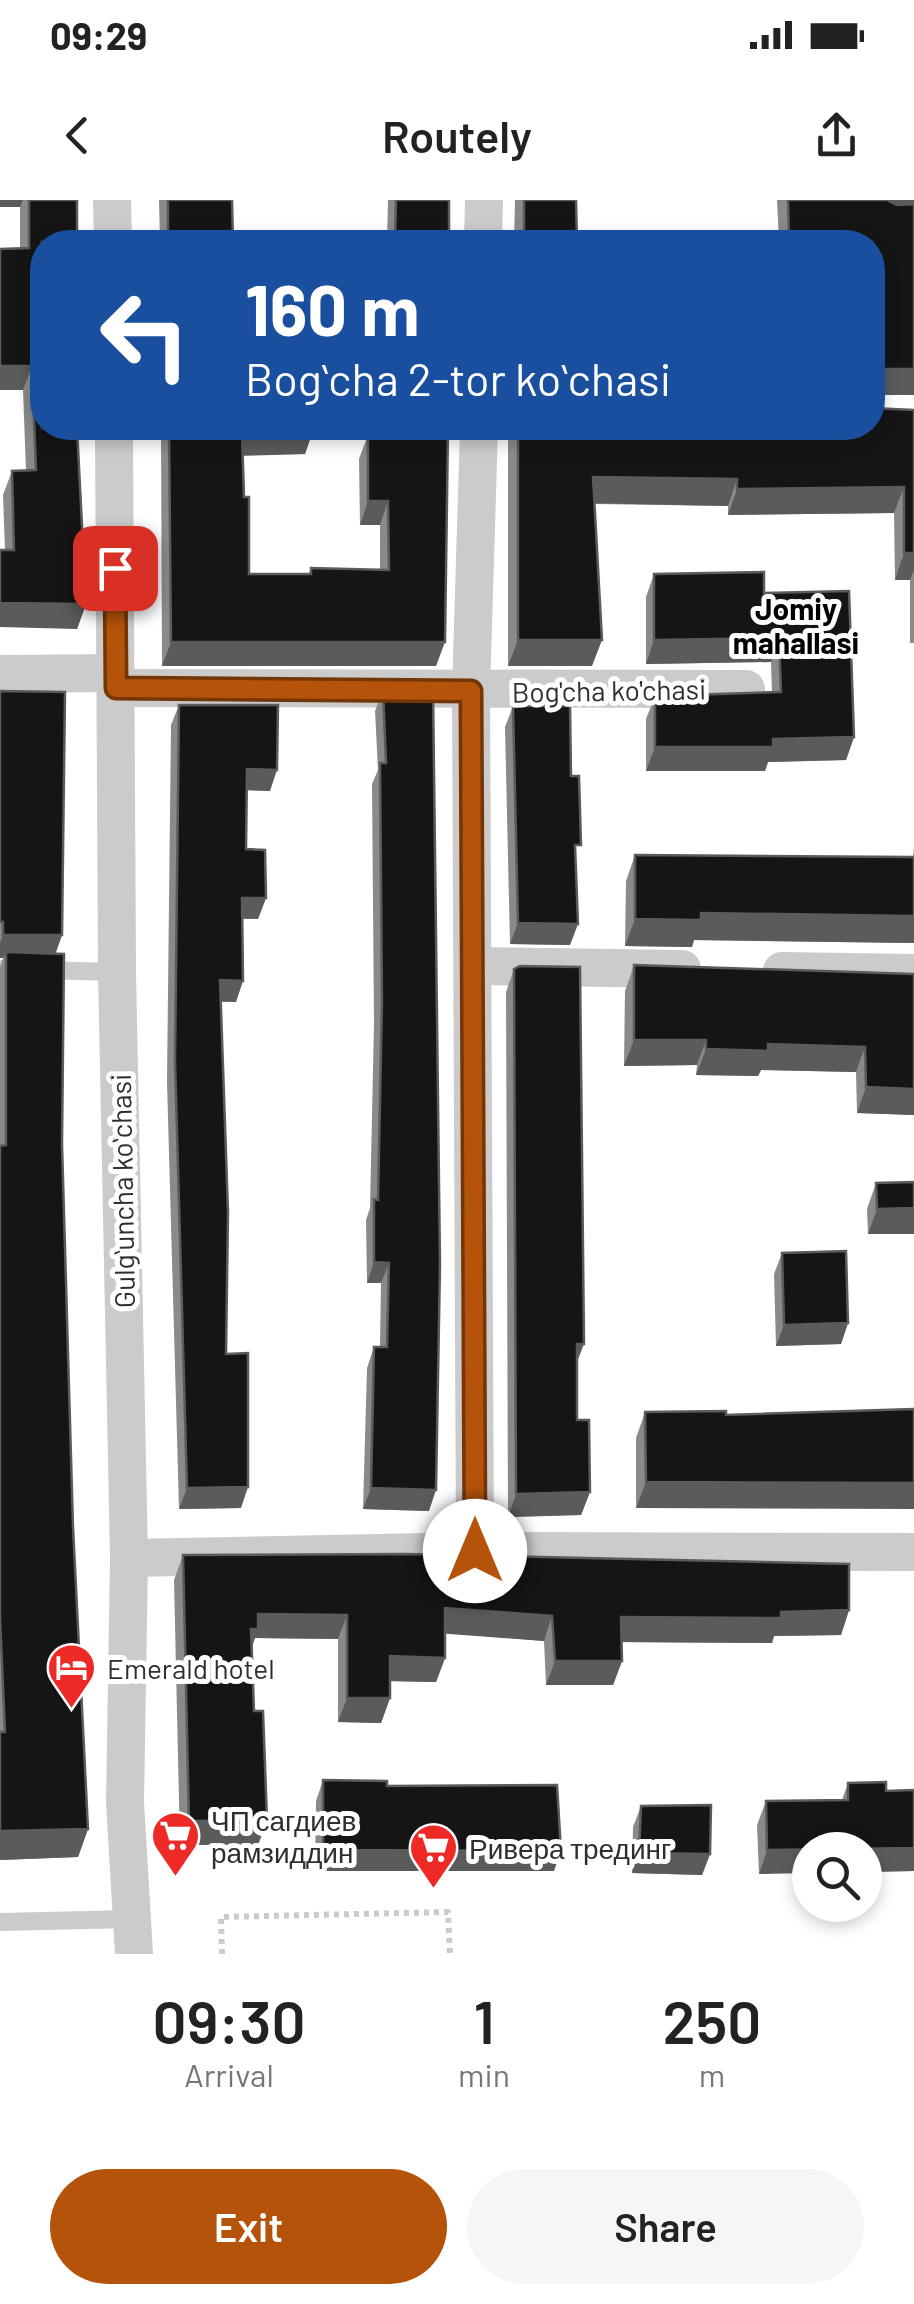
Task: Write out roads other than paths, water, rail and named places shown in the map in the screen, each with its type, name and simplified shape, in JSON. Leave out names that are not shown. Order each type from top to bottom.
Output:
[{"type":"street","points":[[112,200],[113,230]]},
{"type":"street","points":[[483,230],[484,200]]},
{"type":"street","name":"Gulgʻuncha koʻchasi","points":[[114,440],[117,972],[129,1558],[125,1804],[133,1937]]},
{"type":"street","name":"Bog'cha ko'chasi","points":[[475,1551],[471,691],[479,440]]},
{"type":"street","points":[[0,674],[471,691]]},
{"type":"street","name":"Bog'cha ko'chasi","points":[[471,691],[746,688]]},
{"type":"street","points":[[474,966],[714,970]]},
{"type":"street","points":[[754,970],[914,973]]},
{"type":"street","points":[[129,1558],[475,1551],[914,1552]]},
{"type":"lane","points":[[0,969],[117,972]]},
{"type":"lane","points":[[0,1922],[133,1937]]},
{"type":"place","name":"Emerald hotel","points":[[72,1710]]},
{"type":"place","name":"ЧП сагдиев рамзиддин","points":[[176,1878]]},
{"type":"place","name":"Ривера трединг","points":[[434,1890]]},
{"type":"district","name":"Jomiy mahallasi","points":[[796,625]]}]
